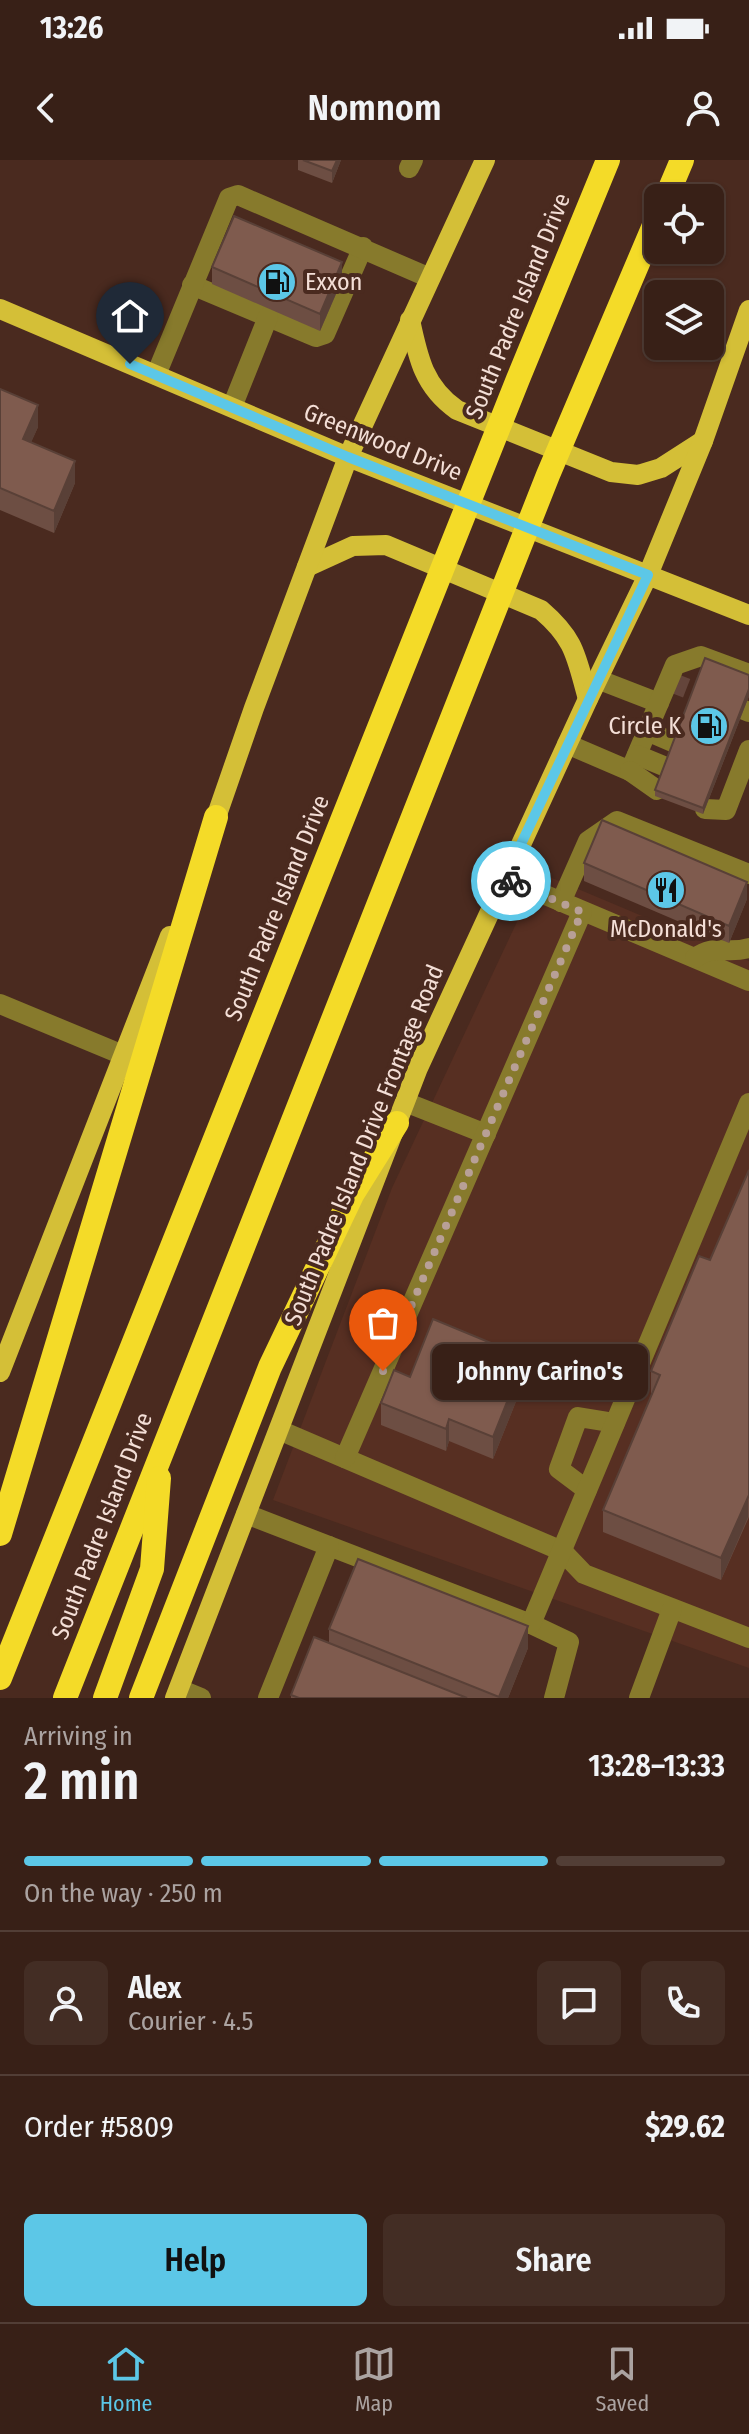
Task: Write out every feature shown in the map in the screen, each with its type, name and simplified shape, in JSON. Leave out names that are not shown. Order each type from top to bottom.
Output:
[{"type":"highway","name":"South Padre Island Drive","points":[[0,1678],[608,160]]},
{"type":"highway","points":[[672,184],[682,160]]},
{"type":"highway","name":"South Padre Island Drive","points":[[65,1698],[479,652],[644,249]]},
{"type":"highway","points":[[0,1534],[216,817]]},
{"type":"highway","points":[[141,1698],[270,1367],[352,1195],[401,1112]]},
{"type":"highway","points":[[105,1698],[152,1569],[161,1452]]},
{"type":"main road","points":[[0,1372],[216,817],[348,457],[485,160]]},
{"type":"main road","name":"Greenwood Drive","points":[[0,309],[348,457],[749,615]]},
{"type":"main road","name":"South Padre Island Drive Frontage Road","points":[[177,1693],[418,1068],[648,575],[703,441],[749,310]]},
{"type":"main road","points":[[410,320],[426,377],[439,398],[457,410],[611,472],[638,475],[661,468],[703,441]]},
{"type":"main road","points":[[307,567],[353,546],[386,545],[541,610],[561,627],[573,644],[588,699]]},
{"type":"street","points":[[156,375],[229,198],[238,195],[430,278]]},
{"type":"street","points":[[192,285],[316,337],[325,334],[363,247]]},
{"type":"street","points":[[232,407],[268,317]]},
{"type":"street","points":[[633,763],[675,665],[701,656],[749,674]]},
{"type":"street","points":[[597,679],[659,703]]},
{"type":"street","points":[[647,731],[675,743]]},
{"type":"street","points":[[567,744],[633,763],[666,767]]},
{"type":"street","points":[[705,809],[726,810],[723,790],[738,759]]},
{"type":"street","points":[[633,763],[657,790]]},
{"type":"street","points":[[561,902],[588,841],[617,821]]},
{"type":"street","points":[[617,821],[749,874]]},
{"type":"street","points":[[617,821],[624,842],[749,894]]},
{"type":"street","points":[[505,878],[749,981]]},
{"type":"street","points":[[345,1458],[582,912]]},
{"type":"street","points":[[695,958],[707,950],[749,948]]},
{"type":"street","points":[[0,1004],[123,1055]]},
{"type":"street","points":[[531,1624],[615,1423],[741,1142],[749,1103]]},
{"type":"street","points":[[401,1112],[486,1134]]},
{"type":"street","points":[[587,1490],[559,1469],[578,1417],[615,1423]]},
{"type":"street","points":[[279,1430],[562,1551],[584,1574],[749,1638]]},
{"type":"street","points":[[246,1514],[531,1624],[569,1642],[554,1698]]},
{"type":"street","points":[[268,1698],[329,1546]]},
{"type":"street","points":[[639,1698],[672,1609]]},
{"type":"street","points":[[177,1693],[201,1698]]},
{"type":"shaded area","points":[[540,873],[749,961],[749,1668],[273,1500],[392,1188]]},
{"type":"building","points":[[303,160],[337,160],[332,171]]},
{"type":"building","name":"Exxon","points":[[234,216],[342,262],[320,314],[212,267]]},
{"type":"building","points":[[0,389],[38,405],[23,439],[75,461],[54,511],[0,488]]},
{"type":"building","name":"Circle K","points":[[705,658],[749,675],[749,689],[703,808],[655,790]]},
{"type":"building","name":"McDonald's","points":[[602,820],[747,882],[729,926],[584,863]]},
{"type":"building","points":[[749,1170],[749,1495],[721,1558],[603,1510],[660,1375],[651,1371],[699,1256],[710,1260]]},
{"type":"building","points":[[433,1319],[525,1357],[493,1437],[449,1419],[446,1429],[381,1403],[394,1370],[410,1377]]},
{"type":"building","points":[[358,1559],[528,1626],[499,1697],[329,1629]]},
{"type":"building","points":[[314,1637],[467,1698],[299,1698],[291,1695]]},
{"type":"tunnel","points":[[668,681],[717,700]]},
{"type":"way so far","points":[[383,1371],[582,912],[511,881]]},
{"type":"place","name":"Exxon","points":[[277,282]]},
{"type":"place","name":"Circle K","points":[[709,726]]},
{"type":"place","name":"McDonald's","points":[[666,890]]},
{"type":"place","name":"Johnny Carino's","points":[[383,1371]]},
{"type":"route","points":[[130,364],[348,457],[648,575],[505,878],[511,881]]}]
